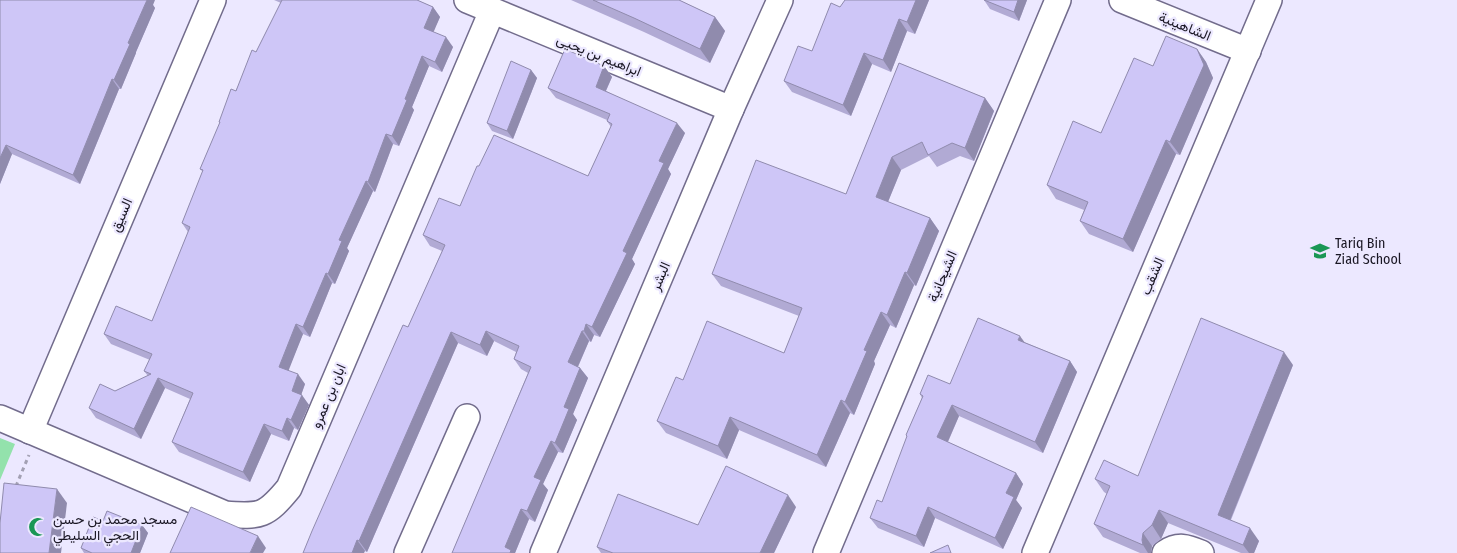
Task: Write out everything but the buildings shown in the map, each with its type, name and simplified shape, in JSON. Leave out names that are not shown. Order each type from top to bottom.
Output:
[{"type":"street","name":"السيق","points":[[34,432],[212,0]]},
{"type":"street","name":"ابراهيم بن يحيى","points":[[467,0],[731,109]]},
{"type":"street","name":"البشر","points":[[543,553],[731,109],[780,0]]},
{"type":"street","name":"الشيحانية","points":[[826,553],[1058,0]]},
{"type":"street","name":"الشاهينية","points":[[1122,0],[1248,51]]},
{"type":"street","name":"الشقب","points":[[1038,552],[1269,0]]},
{"type":"street","name":"ابان بن عمرو","points":[[0,418],[225,514],[244,516],[260,514],[276,503],[289,488],[492,10]]},
{"type":"street","points":[[407,553],[467,417]]},
{"type":"street","points":[[1165,553],[1173,548],[1183,546],[1201,553]]},
{"type":"path","points":[[15,488],[34,432]]},
{"type":"green space","points":[[0,438],[15,444],[0,480]]},
{"type":"place","name":"Tariq Bin Ziad School","points":[[1320,251]]},
{"type":"place","name":"مسجد محمد بن حسن الحجي السليطي","points":[[38,527]]}]
